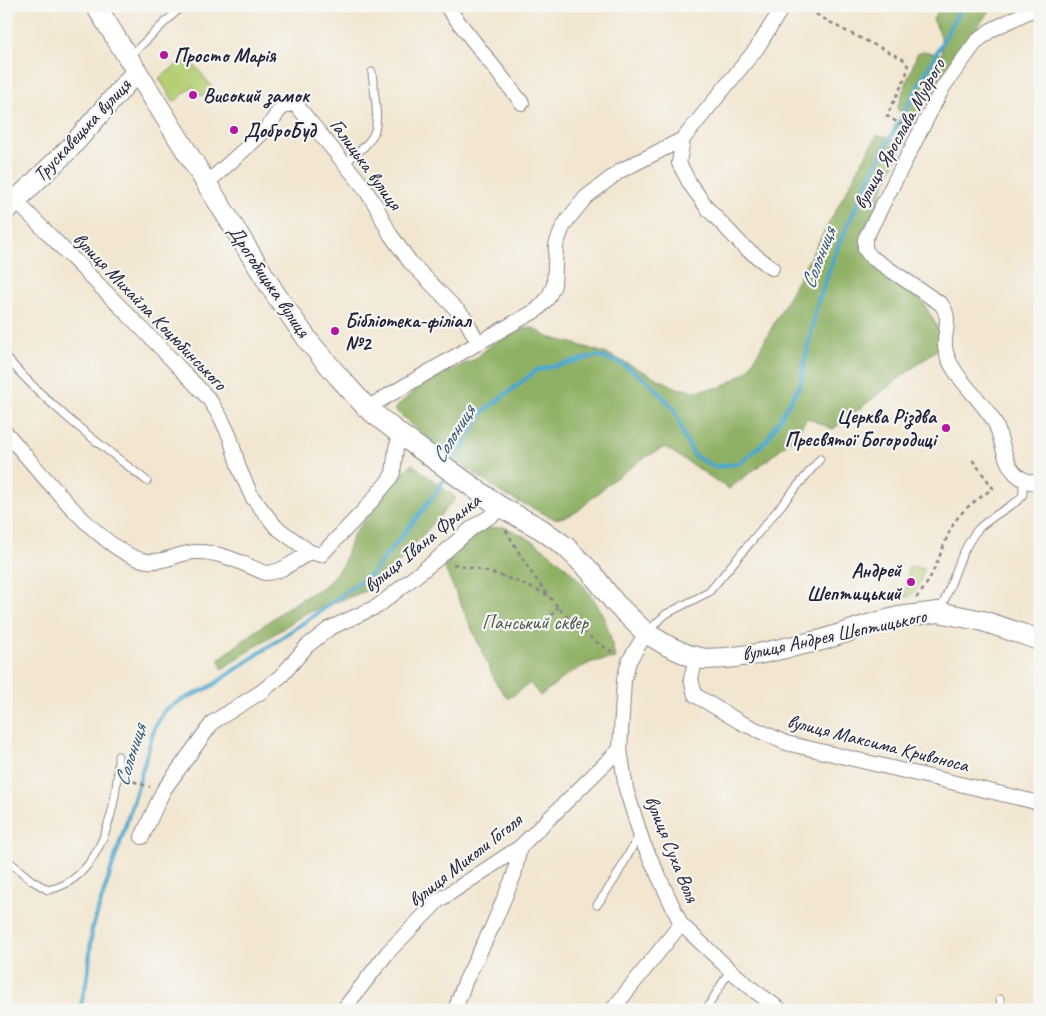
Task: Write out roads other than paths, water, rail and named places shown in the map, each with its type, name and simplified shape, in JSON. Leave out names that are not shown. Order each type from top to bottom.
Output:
[{"type":"street","name":"Дрогобицька вулиця","points":[[96,6],[276,295],[310,343],[367,408],[497,510]]},
{"type":"street","points":[[446,6],[522,103]]},
{"type":"street","points":[[367,408],[537,310],[548,298],[554,285],[556,245],[562,229],[586,197],[620,171],[682,139],[757,48],[784,6]]},
{"type":"street","name":"вулиця Ярослава Мудрого","points":[[1023,481],[1014,473],[1006,458],[1001,437],[994,422],[981,401],[956,373],[948,356],[945,347],[947,311],[941,304],[871,257],[865,249],[865,239],[943,87],[976,42],[991,30],[1040,6]]},
{"type":"street","name":"Трускавецька вулиця","points":[[11,205],[71,147],[133,64]]},
{"type":"street","name":"Галицька вулиця","points":[[205,183],[267,129],[284,106],[292,104],[298,106],[345,163],[376,206],[399,248],[410,262],[465,318],[478,343]]},
{"type":"street","points":[[682,139],[679,163],[690,184],[708,209],[738,241],[772,268]]},
{"type":"street","name":"вулиця Михайла Коцюбинського","points":[[11,205],[156,342],[209,399],[230,437],[239,468],[252,497],[276,527],[310,552]]},
{"type":"street","points":[[6,433],[84,520],[104,540],[130,557],[149,561],[167,560],[195,552],[206,553],[231,559],[265,573],[279,570],[310,552],[321,555],[365,509],[389,480],[393,473],[396,448],[401,435]]},
{"type":"street","points":[[1023,481],[1040,484]]},
{"type":"street","name":"вулиця Андрея Шептицького","points":[[497,510],[541,529],[566,546],[591,572],[615,603],[646,633],[668,646],[696,657],[705,659],[758,654],[822,640],[899,617],[938,612],[983,621],[1040,640]]},
{"type":"street","name":"вулиця Івана Франка","points":[[142,837],[163,791],[213,722],[261,692],[282,675],[307,646],[330,628],[378,606],[437,559],[473,527],[497,510]]},
{"type":"street","name":"вулиця Суха Воля","points":[[646,633],[629,661],[624,680],[620,749],[626,788],[640,833],[681,924],[730,970],[781,1010]]},
{"type":"street","name":"вулиця Максима Кривоноса","points":[[696,657],[691,679],[695,695],[740,722],[786,743],[1040,803]]},
{"type":"street","name":"вулиця Миколи Гоголя","points":[[343,1010],[388,952],[438,901],[520,847],[620,749]]},
{"type":"street","points":[[455,1010],[465,982],[493,926],[514,875],[520,847]]},
{"type":"street","points":[[612,1010],[681,924]]},
{"type":"lane","points":[[133,64],[182,6]]},
{"type":"lane","points":[[345,163],[365,147],[374,134],[377,125],[372,72]]},
{"type":"lane","points":[[6,357],[71,422],[147,481]]},
{"type":"lane","points":[[646,633],[666,614],[709,592],[820,459]]},
{"type":"lane","points":[[938,612],[948,594],[962,555],[979,529],[1019,500],[1023,494],[1023,481]]},
{"type":"lane","points":[[6,859],[31,880],[48,890],[60,888],[88,866],[106,832],[118,777],[118,756]]},
{"type":"lane","points":[[597,905],[615,879],[640,833]]},
{"type":"lane","points":[[706,1010],[730,970]]},
{"type":"lane","points":[[1000,999],[1002,1010]]},
{"type":"waterway","name":"Солониця","points":[[452,465],[483,412],[537,370],[597,356],[621,363],[649,382],[675,410],[684,437],[695,456],[715,467],[740,463],[767,440],[800,385],[816,308],[836,251],[873,170],[962,6]]},
{"type":"waterway","name":"Солониця","points":[[80,1010],[88,974],[92,929],[135,796],[155,726],[165,710],[210,687],[322,610],[373,572],[436,493],[447,474]]},
{"type":"place","name":"Просто Марія","points":[[164,55]]},
{"type":"place","name":"Високий замок","points":[[193,95]]},
{"type":"place","name":"ДоброБуд","points":[[234,130]]},
{"type":"place","name":"Бібліотека-філіал №2","points":[[335,331]]},
{"type":"place","name":"Церква Різдва Пресвятої Богородиці","points":[[946,428]]},
{"type":"place","name":"Андрей Шептицький","points":[[911,582]]},
{"type":"park label","name":"Панський сквер","points":[[535,622]]}]
